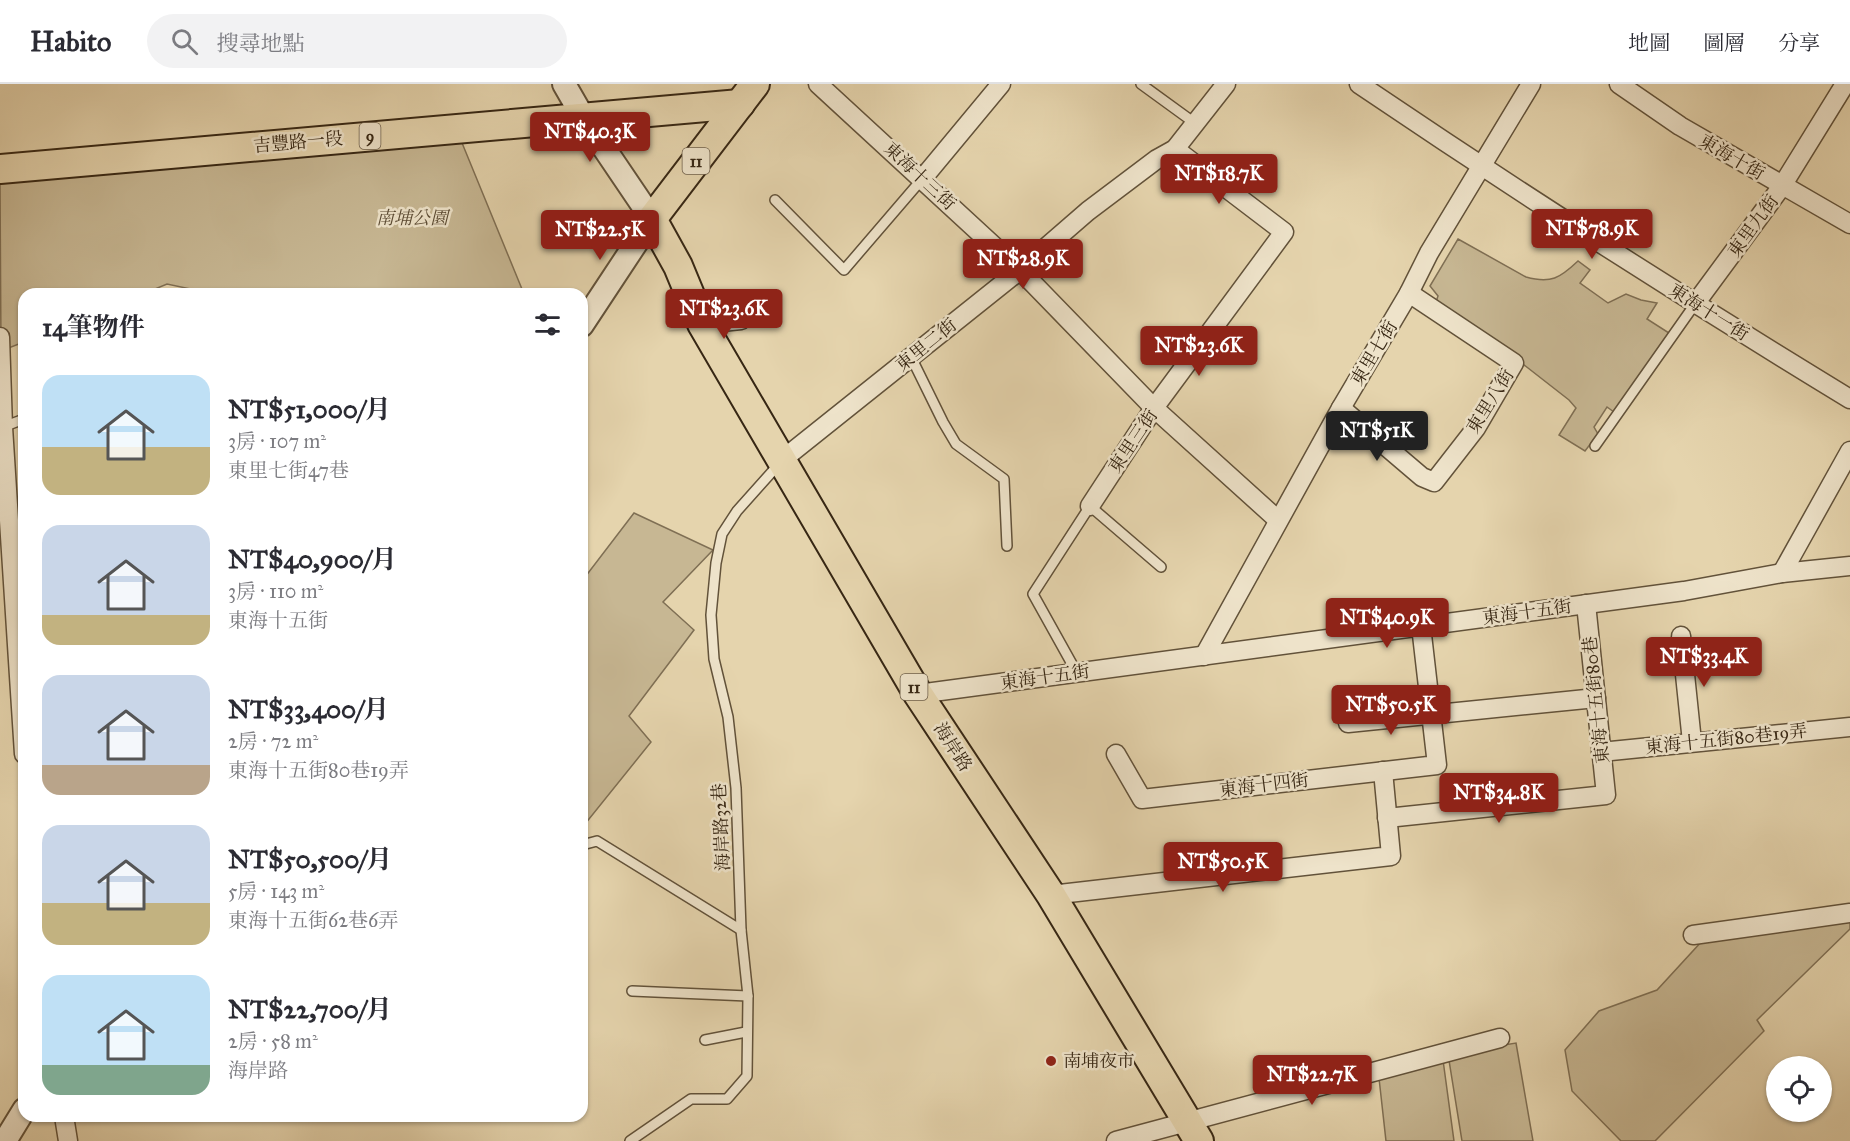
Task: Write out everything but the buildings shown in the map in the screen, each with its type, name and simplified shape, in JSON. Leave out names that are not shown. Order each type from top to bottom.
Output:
[{"type":"main road","name":"吉豐路一段","points":[[0,169],[583,117],[747,94]]},
{"type":"main road","name":"11","points":[[652,219],[747,94]]},
{"type":"main road","name":"海岸路","points":[[652,219],[678,266],[702,324],[918,694],[1051,895],[1193,1131]]},
{"type":"street","points":[[564,84],[583,117],[652,219],[588,316]]},
{"type":"street","name":"東海十三街","points":[[819,84],[1020,270],[1154,408],[1278,520]]},
{"type":"street","points":[[923,178],[1001,84]]},
{"type":"street","name":"東里二街","points":[[782,460],[1020,270],[1088,211],[1157,159],[1175,149],[1226,84]]},
{"type":"street","name":"東海十一街","points":[[1359,84],[1480,167],[1695,304],[1850,399]]},
{"type":"street","name":"東里七街","points":[[1204,656],[1278,520],[1409,293],[1425,261],[1531,84]]},
{"type":"street","name":"東海十街","points":[[1618,84],[1680,126],[1850,224]]},
{"type":"street","name":"東里九街","points":[[1695,304],[1782,186],[1843,85]]},
{"type":"street","name":"東里三街","points":[[1090,506],[1154,408],[1284,232],[1175,149]]},
{"type":"street","name":"東里八街","points":[[1341,408],[1422,477],[1434,482],[1476,428],[1514,363],[1409,293]]},
{"type":"street","points":[[702,324],[741,320]]},
{"type":"street","points":[[0,337],[3,427],[18,661]]},
{"type":"street","points":[[1782,573],[1850,451]]},
{"type":"street","name":"東海十五街","points":[[918,694],[1684,591],[1782,573],[1850,566]]},
{"type":"street","name":"東海十五街80巷","points":[[1388,818],[1606,795],[1586,604]]},
{"type":"street","points":[[1421,626],[1431,714]]},
{"type":"street","points":[[1681,636],[1692,742]]},
{"type":"street","points":[[1347,723],[1596,698]]},
{"type":"street","name":"東海十四街","points":[[1116,754],[1142,799],[1437,765],[1431,714]]},
{"type":"street","name":"東海十五街80巷19弄","points":[[1602,752],[1850,727]]},
{"type":"street","points":[[1051,895],[1391,855],[1383,771]]},
{"type":"street","points":[[1693,935],[1850,913]]},
{"type":"street","points":[[1116,1141],[1193,1131],[1500,1038]]},
{"type":"street","points":[[5,1141],[18,1120]]},
{"type":"street","points":[[65,1122],[68,1141]]},
{"type":"lane","points":[[1141,84],[1196,124]]},
{"type":"lane","points":[[775,200],[844,270],[923,178]]},
{"type":"lane","points":[[1595,446],[1695,304]]},
{"type":"lane","points":[[911,357],[956,444],[1004,479],[1007,546]]},
{"type":"lane","points":[[3,427],[18,421]]},
{"type":"lane","name":"海岸路32巷","points":[[630,1141],[691,1099],[727,1099],[747,1076],[748,996],[741,930],[736,788],[728,717],[714,658],[711,615],[716,562],[722,534],[737,511],[782,460]]},
{"type":"lane","points":[[1077,673],[1033,594],[1090,506],[1161,567]]},
{"type":"lane","points":[[588,843],[597,841],[741,930]]},
{"type":"lane","points":[[632,991],[748,996]]},
{"type":"lane","points":[[705,1040],[746,1032]]},
{"type":"green space","name":"南埔公園","points":[[460,138],[522,288],[186,288],[167,284],[157,288],[18,288],[18,344],[1,351],[0,183]]},
{"type":"green space","points":[[1458,239],[1526,277],[1535,279],[1555,278],[1578,261],[1590,270],[1580,283],[1608,303],[1626,294],[1657,303],[1647,319],[1669,333],[1614,412],[1607,407],[1594,427],[1598,434],[1585,451],[1559,435],[1576,408],[1569,400],[1510,354],[1435,305],[1438,296],[1430,286]]},
{"type":"green space","points":[[634,513],[713,550],[663,602],[694,630],[629,716],[651,742],[588,820],[588,573]]},
{"type":"green space","points":[[1850,921],[1850,929],[1757,1020],[1764,1031],[1655,1141],[1621,1141],[1572,1091],[1565,1050],[1599,1011],[1657,990],[1703,940]]},
{"type":"green space","points":[[1516,1043],[1533,1141],[1462,1141],[1448,1054]]},
{"type":"green space","points":[[1443,1060],[1454,1141],[1386,1141],[1379,1078]]},
{"type":"place","name":"南埔夜市","points":[[1051,1061]]}]
